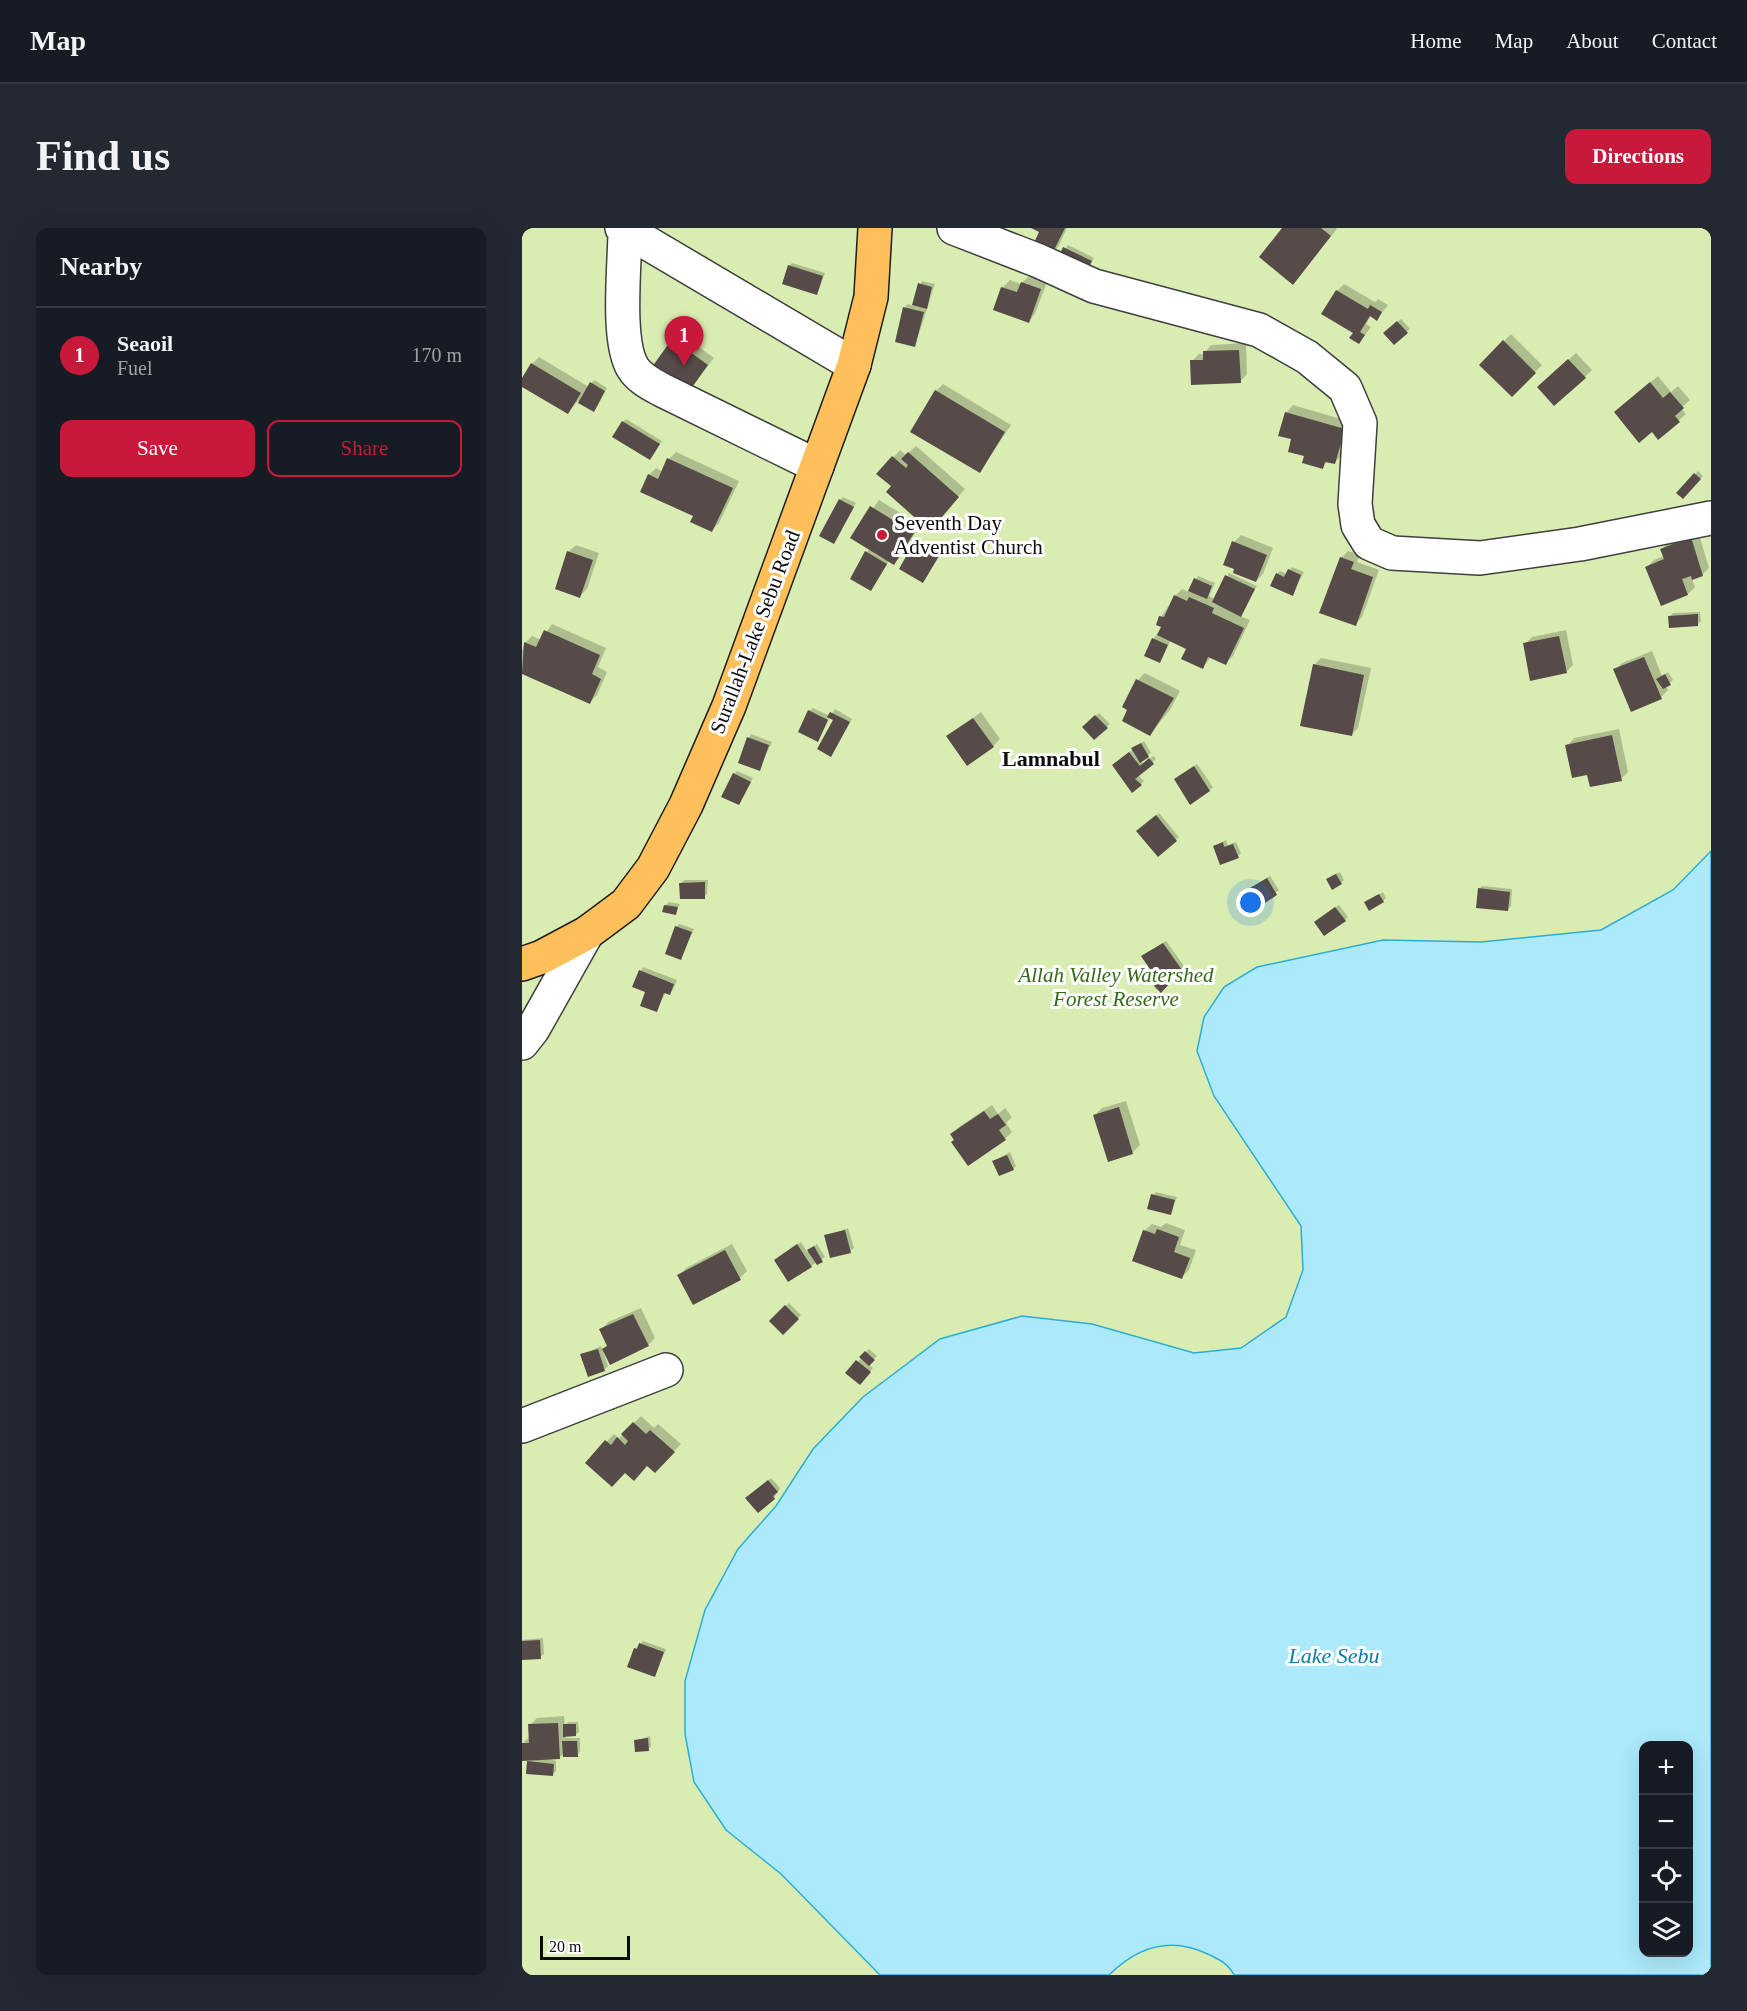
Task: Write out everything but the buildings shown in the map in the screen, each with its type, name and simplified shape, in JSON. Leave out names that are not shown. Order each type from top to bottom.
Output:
[{"type":"main road","name":"Surallah-Lake Sebu Road","points":[[522,964],[542,957],[587,933],[626,904],[653,868],[686,805],[729,706],[854,365],[871,297],[875,228]]},
{"type":"street","points":[[954,228],[1039,261],[1094,286],[1259,330],[1307,357],[1345,388],[1353,406],[1360,423],[1355,504],[1358,525],[1369,543],[1392,553],[1480,558],[1580,544],[1711,518]]},
{"type":"street","points":[[624,229],[854,365]]},
{"type":"street","points":[[624,229],[624,329],[627,354],[633,368],[643,379],[662,390],[817,466]]},
{"type":"street","points":[[522,1043],[533,1029],[587,933]]},
{"type":"street","points":[[522,1426],[666,1370]]},
{"type":"green space","name":"Allah Valley Watershed Forest Reserve","points":[[522,228],[1711,228],[1711,1975],[522,1975]]},
{"type":"water","name":"Lake Sebu","points":[[1711,851],[1711,1975],[1234,1975],[1224,1963],[1210,1955],[1196,1949],[1169,1945],[1156,1947],[1132,1957],[1109,1975],[880,1975],[781,1874],[726,1830],[694,1782],[685,1734],[685,1681],[705,1610],[738,1549],[776,1506],[813,1449],[863,1397],[940,1339],[1022,1316],[1092,1324],[1194,1353],[1241,1348],[1286,1317],[1303,1270],[1301,1226],[1214,1096],[1197,1051],[1204,1017],[1224,987],[1257,967],[1383,940],[1481,942],[1601,930],[1673,890]]},
{"type":"place","name":"Seaoil","points":[[684,366]]},
{"type":"place","name":"Seventh Day Adventist Church","points":[[882,535]]},
{"type":"district","name":"Lamnabul","points":[[1051,758]]}]
